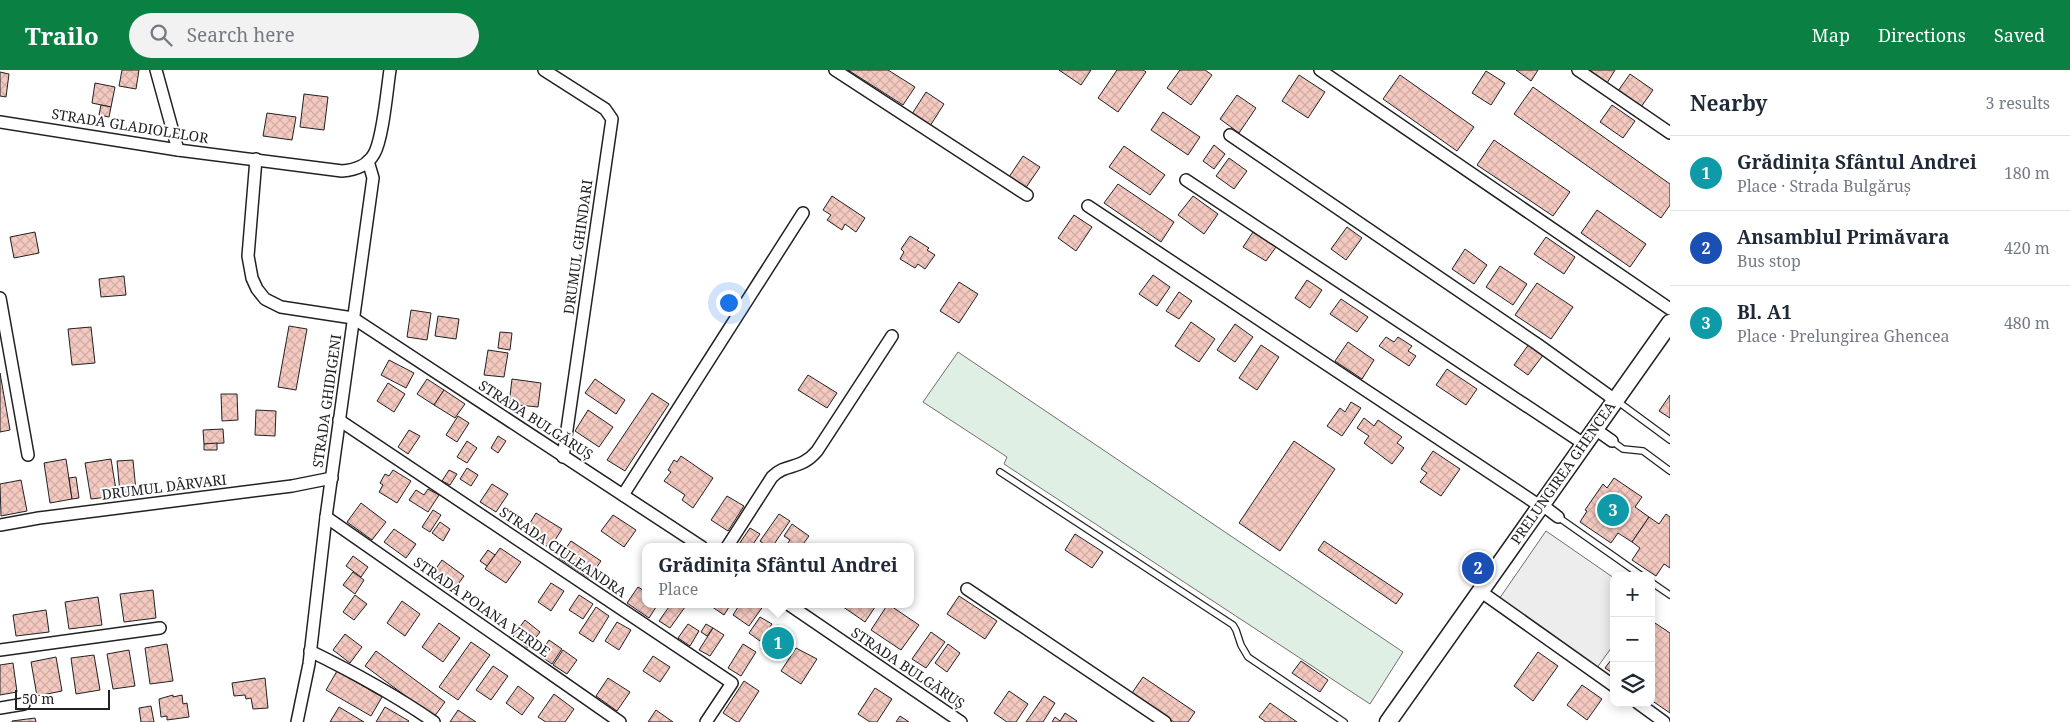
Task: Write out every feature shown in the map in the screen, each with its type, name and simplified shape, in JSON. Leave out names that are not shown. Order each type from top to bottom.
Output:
[{"type":"main road","name":"PRELUNGIREA GHENCEA","points":[[1388,722],[1670,323]]},
{"type":"street","points":[[156,70],[178,150]]},
{"type":"street","points":[[256,159],[342,171],[355,170],[368,161],[379,141],[390,70]]},
{"type":"street","points":[[836,70],[1027,195]]},
{"type":"street","points":[[1320,70],[1670,309]]},
{"type":"street","points":[[1578,70],[1670,133]]},
{"type":"street","name":"DRUMUL GHINDARI","points":[[548,71],[605,109],[612,118],[564,456]]},
{"type":"street","name":"STRADA GLADIOLELOR","points":[[0,122],[178,150],[256,159]]},
{"type":"street","points":[[1230,135],[1537,344],[1615,400]]},
{"type":"street","name":"STRADA GHIDIGENI","points":[[256,159],[248,256],[252,278],[257,289],[265,299],[281,307],[353,318],[310,651],[297,722]]},
{"type":"street","points":[[353,318],[373,178],[368,161]]},
{"type":"street","points":[[1186,180],[1584,444]]},
{"type":"street","points":[[1088,206],[1558,517]]},
{"type":"street","points":[[623,495],[802,213]]},
{"type":"street","points":[[0,298],[28,455]]},
{"type":"street","name":"STRADA BULGĂRUȘ","points":[[353,318],[696,543]]},
{"type":"street","points":[[730,543],[778,470],[799,466],[817,451],[892,336]]},
{"type":"street","name":"STRADA CIULEANDRA","points":[[340,420],[732,683],[706,722]]},
{"type":"street","points":[[1595,429],[1612,441]]},
{"type":"street","name":"DRUMUL DÂRVARI","points":[[0,525],[38,518],[292,486],[332,478]]},
{"type":"street","name":"STRADA POIANA VERDE","points":[[326,517],[620,722]]},
{"type":"street","points":[[967,589],[1165,722]]},
{"type":"street","points":[[1480,591],[1610,683]]},
{"type":"street","name":"STRADA BULGĂRUȘ","points":[[794,608],[961,722]]},
{"type":"street","points":[[0,650],[160,628]]},
{"type":"street","points":[[310,651],[348,669],[407,703],[434,722]]},
{"type":"street","points":[[0,708],[24,704]]},
{"type":"street","points":[[1643,707],[1664,722]]},
{"type":"lane","points":[[1615,400],[1670,440]]},
{"type":"lane","points":[[1612,441],[1623,449],[1643,451],[1670,471]]},
{"type":"lane","points":[[1000,472],[1233,625],[1241,645],[1248,656],[1344,722]]},
{"type":"lane","points":[[1558,517],[1636,572]]},
{"type":"lane","points":[[1655,585],[1670,596]]},
{"type":"green space","points":[[958,352],[1403,652],[1370,704],[1004,464],[1007,457],[923,402]]},
{"type":"shaded area","points":[[1546,531],[1610,575],[1610,650],[1594,672],[1497,602]]},
{"type":"building","points":[[122,70],[139,70],[136,89],[119,86]]},
{"type":"building","points":[[848,70],[888,70],[915,87],[903,105]]},
{"type":"building","points":[[1059,70],[1091,70],[1081,85]]},
{"type":"building","points":[[1117,70],[1143,70],[1146,72],[1118,112],[1098,98]]},
{"type":"building","points":[[1180,70],[1205,70],[1212,75],[1191,105],[1167,88]]},
{"type":"building","points":[[1516,70],[1538,70],[1531,81]]},
{"type":"building","points":[[1587,70],[1615,70],[1607,83]]},
{"type":"building","points":[[1486,71],[1505,83],[1491,105],[1472,93]]},
{"type":"building","points":[[0,72],[9,74],[6,97],[0,96]]},
{"type":"building","points":[[1630,74],[1653,90],[1641,107],[1618,91]]},
{"type":"building","points":[[1299,75],[1325,92],[1308,118],[1282,101]]},
{"type":"building","points":[[1400,75],[1474,127],[1457,151],[1383,99]]},
{"type":"building","points":[[95,83],[115,87],[111,107],[92,103]]},
{"type":"building","points":[[1533,87],[1670,184],[1670,205],[1661,218],[1514,114]]},
{"type":"building","points":[[926,92],[944,104],[930,126],[912,114]]},
{"type":"building","points":[[304,94],[328,97],[324,130],[300,127]]},
{"type":"building","points":[[1237,95],[1256,108],[1239,133],[1220,119]]},
{"type":"building","points":[[101,105],[111,107],[109,117],[99,115]]},
{"type":"building","points":[[1612,105],[1635,121],[1623,138],[1600,122]]},
{"type":"building","points":[[1163,112],[1200,137],[1188,155],[1151,130]]},
{"type":"building","points":[[267,113],[296,117],[292,140],[263,136]]},
{"type":"building","points":[[1494,140],[1570,192],[1553,216],[1477,165]]},
{"type":"building","points":[[1214,145],[1225,154],[1214,169],[1203,161]]},
{"type":"building","points":[[1124,146],[1165,175],[1150,195],[1109,167]]},
{"type":"building","points":[[1023,156],[1040,167],[1025,189],[1009,177]]},
{"type":"building","points":[[1229,158],[1247,171],[1234,189],[1216,176]]},
{"type":"building","points":[[1118,184],[1174,222],[1161,242],[1104,203]]},
{"type":"building","points":[[832,196],[865,218],[856,232],[845,224],[842,230],[827,220],[831,215],[823,210]]},
{"type":"building","points":[[1193,196],[1218,214],[1204,234],[1178,215]]},
{"type":"building","points":[[1597,210],[1646,244],[1630,267],[1581,233]]},
{"type":"building","points":[[1074,215],[1092,227],[1076,251],[1058,238]]},
{"type":"building","points":[[1347,227],[1362,238],[1346,260],[1331,249]]},
{"type":"building","points":[[35,232],[39,253],[14,258],[10,237]]},
{"type":"building","points":[[1253,232],[1276,247],[1266,261],[1243,247]]},
{"type":"building","points":[[910,236],[929,248],[927,250],[935,255],[925,269],[918,264],[915,268],[900,259],[904,252],[901,249]]},
{"type":"building","points":[[1546,237],[1575,257],[1564,274],[1534,254]]},
{"type":"building","points":[[1465,249],[1487,265],[1474,284],[1452,269]]},
{"type":"building","points":[[1500,266],[1527,284],[1513,305],[1486,287]]},
{"type":"building","points":[[1153,275],[1170,287],[1157,306],[1139,294]]},
{"type":"building","points":[[124,276],[126,295],[101,297],[99,279]]},
{"type":"building","points":[[1307,280],[1322,290],[1310,308],[1295,298]]},
{"type":"building","points":[[959,282],[978,294],[959,323],[940,311]]},
{"type":"building","points":[[1537,283],[1573,307],[1551,339],[1515,315]]},
{"type":"building","points":[[1179,292],[1192,301],[1179,319],[1166,311]]},
{"type":"building","points":[[1341,299],[1368,317],[1357,332],[1330,314]]},
{"type":"building","points":[[411,310],[431,313],[427,340],[407,337]]},
{"type":"building","points":[[438,316],[459,319],[456,339],[435,336]]},
{"type":"building","points":[[1191,322],[1215,339],[1199,362],[1175,346]]},
{"type":"building","points":[[1235,324],[1253,337],[1235,362],[1217,350]]},
{"type":"building","points":[[289,326],[307,329],[296,390],[278,387]]},
{"type":"building","points":[[91,327],[95,363],[72,365],[68,329]]},
{"type":"building","points":[[500,332],[512,333],[510,350],[498,348]]},
{"type":"building","points":[[1386,337],[1394,342],[1398,337],[1412,346],[1408,351],[1416,356],[1409,366],[1379,346]]},
{"type":"building","points":[[1348,342],[1374,360],[1362,379],[1335,361]]},
{"type":"building","points":[[1529,344],[1544,354],[1528,375],[1514,365]]},
{"type":"building","points":[[1261,345],[1279,357],[1257,390],[1239,378]]},
{"type":"building","points":[[488,350],[508,353],[504,377],[484,375]]},
{"type":"building","points":[[389,360],[414,373],[406,388],[381,375]]},
{"type":"building","points":[[1447,369],[1477,389],[1466,405],[1436,385]]},
{"type":"building","points":[[0,373],[10,430],[0,432]]},
{"type":"building","points":[[808,375],[837,393],[827,408],[798,390]]},
{"type":"building","points":[[427,379],[444,390],[434,405],[417,394]]},
{"type":"building","points":[[512,379],[541,383],[538,407],[509,404]]},
{"type":"building","points":[[595,379],[625,400],[616,414],[585,393]]},
{"type":"building","points":[[388,383],[405,394],[394,412],[377,401]]},
{"type":"building","points":[[444,390],[465,404],[455,418],[434,405]]},
{"type":"building","points":[[652,393],[669,404],[625,471],[607,460]]},
{"type":"building","points":[[221,394],[237,394],[238,420],[222,421]]},
{"type":"building","points":[[1670,395],[1670,418],[1659,411]]},
{"type":"building","points":[[1351,402],[1361,408],[1342,436],[1327,426],[1340,408],[1345,412]]},
{"type":"building","points":[[256,410],[276,411],[275,436],[255,435]]},
{"type":"building","points":[[588,410],[613,427],[599,447],[575,431]]},
{"type":"building","points":[[458,416],[469,423],[457,442],[446,435]]},
{"type":"building","points":[[1364,418],[1374,426],[1378,420],[1402,437],[1397,443],[1404,448],[1392,464],[1364,443],[1369,436],[1357,428]]},
{"type":"building","points":[[223,429],[224,443],[204,444],[203,430]]},
{"type":"building","points":[[409,430],[420,436],[408,454],[398,447]]},
{"type":"building","points":[[498,436],[506,441],[498,453],[491,448]]},
{"type":"building","points":[[467,441],[477,448],[467,463],[457,457]]},
{"type":"building","points":[[1294,441],[1335,469],[1280,551],[1239,523]]},
{"type":"building","points":[[217,443],[217,450],[204,450],[204,444]]},
{"type":"building","points":[[1433,451],[1460,469],[1441,496],[1420,482],[1427,473],[1421,469]]},
{"type":"building","points":[[681,456],[713,478],[693,508],[682,500],[685,495],[664,481],[671,472],[668,470],[674,460],[677,462]]},
{"type":"building","points":[[66,459],[72,499],[50,503],[44,463]]},
{"type":"building","points":[[111,459],[117,496],[91,499],[85,463]]},
{"type":"building","points":[[133,460],[136,491],[120,493],[117,461]]},
{"type":"building","points":[[467,468],[478,475],[471,486],[460,479]]},
{"type":"building","points":[[393,470],[411,481],[397,503],[379,492],[383,485],[380,483],[385,474],[389,476]]},
{"type":"building","points":[[449,470],[457,474],[450,485],[442,481]]},
{"type":"building","points":[[76,477],[79,498],[72,499],[69,478]]},
{"type":"building","points":[[1614,478],[1642,497],[1635,507],[1649,517],[1632,542],[1618,533],[1611,543],[1580,522],[1587,511],[1585,510],[1603,484],[1607,488]]},
{"type":"building","points":[[21,480],[27,511],[1,516],[0,484]]},
{"type":"building","points":[[492,484],[508,494],[496,512],[480,502]]},
{"type":"building","points":[[428,489],[439,495],[428,512],[409,500],[416,490],[424,495]]},
{"type":"building","points":[[727,496],[744,506],[728,531],[711,520]]},
{"type":"building","points":[[361,503],[386,522],[372,540],[347,522]]},
{"type":"building","points":[[433,510],[441,515],[430,532],[422,527]]},
{"type":"building","points":[[536,513],[562,529],[550,548],[539,541],[541,537],[527,528]]},
{"type":"building","points":[[779,514],[790,521],[775,543],[762,543],[760,541]]},
{"type":"building","points":[[1666,514],[1670,517],[1670,568],[1664,564],[1656,576],[1655,572],[1650,572],[1632,560],[1640,548],[1632,542],[1649,517],[1659,524]]},
{"type":"building","points":[[613,515],[636,530],[624,547],[601,531]]},
{"type":"building","points":[[440,522],[450,529],[443,541],[432,533]]},
{"type":"building","points":[[792,524],[809,536],[804,543],[788,543],[790,540],[784,536]]},
{"type":"building","points":[[750,528],[760,534],[754,543],[740,543]]},
{"type":"building","points":[[394,529],[416,544],[406,558],[384,542]]},
{"type":"building","points":[[1075,534],[1103,552],[1092,568],[1065,550]]},
{"type":"building","points":[[571,541],[601,561],[589,578],[559,558]]},
{"type":"building","points":[[1324,541],[1403,594],[1396,604],[1318,550]]},
{"type":"building","points":[[500,548],[521,562],[506,583],[485,569]]},
{"type":"building","points":[[488,550],[495,555],[487,566],[480,561]]},
{"type":"building","points":[[353,556],[368,567],[361,577],[346,566]]},
{"type":"building","points":[[442,560],[464,576],[454,590],[432,574]]},
{"type":"building","points":[[353,572],[364,580],[355,594],[343,585]]},
{"type":"building","points":[[551,583],[564,591],[551,611],[538,602]]},
{"type":"building","points":[[638,587],[642,590],[642,608],[655,608],[649,618],[627,603]]},
{"type":"building","points":[[153,590],[156,618],[124,622],[120,594]]},
{"type":"building","points":[[355,595],[367,604],[354,620],[343,612]]},
{"type":"building","points":[[579,595],[593,604],[583,619],[569,610]]},
{"type":"building","points":[[959,596],[997,621],[985,639],[947,614]]},
{"type":"building","points":[[98,597],[102,625],[69,629],[65,602]]},
{"type":"building","points":[[402,601],[420,614],[405,636],[387,623]]},
{"type":"building","points":[[596,607],[609,616],[593,642],[579,633]]},
{"type":"building","points":[[668,608],[684,608],[670,628],[659,621]]},
{"type":"building","points":[[714,608],[728,608],[724,615]]},
{"type":"building","points":[[737,608],[762,608],[749,626],[733,615]]},
{"type":"building","points":[[845,608],[874,608],[865,622]]},
{"type":"building","points":[[885,608],[894,608],[919,625],[901,650],[871,630]]},
{"type":"building","points":[[46,610],[49,632],[16,636],[13,615]]},
{"type":"building","points":[[760,617],[772,624],[760,641],[749,633]]},
{"type":"building","points":[[525,620],[540,632],[528,648],[513,636]]},
{"type":"building","points":[[617,622],[631,630],[619,650],[605,641]]},
{"type":"building","points":[[439,623],[460,638],[443,662],[422,647]]},
{"type":"building","points":[[1655,623],[1670,633],[1670,713],[1655,703]]},
{"type":"building","points":[[688,624],[699,631],[690,646],[678,638]]},
{"type":"building","points":[[706,624],[713,628],[707,636],[701,632]]},
{"type":"building","points":[[777,625],[794,636],[778,660],[761,649]]},
{"type":"building","points":[[713,628],[724,635],[710,656],[699,650]]},
{"type":"building","points":[[931,632],[945,642],[926,668],[912,659]]},
{"type":"building","points":[[345,634],[362,647],[350,663],[333,650]]},
{"type":"building","points":[[549,640],[562,649],[552,664],[539,655]]},
{"type":"building","points":[[471,642],[490,655],[458,700],[439,687]]},
{"type":"building","points":[[167,644],[173,681],[150,684],[145,648]]},
{"type":"building","points":[[743,644],[756,652],[741,676],[728,668]]},
{"type":"building","points":[[948,644],[960,653],[947,672],[935,663]]},
{"type":"building","points":[[796,648],[817,659],[801,684],[781,671]]},
{"type":"building","points":[[129,650],[135,686],[113,689],[107,654]]},
{"type":"building","points":[[563,650],[577,660],[567,674],[553,665]]},
{"type":"building","points":[[376,651],[445,702],[434,717],[365,666]]},
{"type":"building","points":[[1538,652],[1558,666],[1533,701],[1514,686]]},
{"type":"building","points":[[94,655],[100,690],[76,694],[71,658]]},
{"type":"building","points":[[653,656],[670,667],[660,682],[643,671]]},
{"type":"building","points":[[56,657],[62,691],[37,696],[31,662]]},
{"type":"building","points":[[1301,661],[1328,680],[1320,692],[1292,673]]},
{"type":"building","points":[[1610,661],[1610,671],[1605,668]]},
{"type":"building","points":[[13,663],[17,692],[0,695],[0,665]]},
{"type":"building","points":[[493,666],[508,676],[491,700],[476,690]]},
{"type":"building","points":[[337,671],[382,697],[371,716],[326,690]]},
{"type":"building","points":[[1143,677],[1195,712],[1188,722],[1174,722],[1132,693]]},
{"type":"building","points":[[265,678],[268,708],[253,709],[251,698],[246,699],[245,695],[234,696],[232,683]]},
{"type":"building","points":[[608,678],[630,692],[617,711],[596,696]]},
{"type":"building","points":[[744,681],[759,691],[739,722],[737,722],[723,713]]},
{"type":"building","points":[[1582,685],[1602,699],[1587,720],[1567,705]]},
{"type":"building","points":[[518,686],[534,698],[522,715],[506,703]]},
{"type":"building","points":[[875,688],[892,699],[877,722],[870,722],[858,714]]},
{"type":"building","points":[[1009,691],[1028,704],[1016,722],[1007,722],[994,713]]},
{"type":"building","points":[[554,694],[574,709],[565,722],[546,722],[538,717]]},
{"type":"building","points":[[173,695],[173,697],[182,695],[183,704],[187,703],[189,717],[167,720],[167,716],[161,717],[159,699]]},
{"type":"building","points":[[1044,696],[1055,703],[1043,722],[1026,722]]},
{"type":"building","points":[[1270,703],[1297,722],[1266,722],[1259,717]]},
{"type":"building","points":[[151,706],[154,722],[141,722],[139,708]]},
{"type":"building","points":[[339,707],[364,722],[330,722]]},
{"type":"building","points":[[385,707],[409,721],[376,722]]},
{"type":"building","points":[[458,710],[476,722],[450,722]]},
{"type":"building","points":[[656,710],[673,722],[648,722]]},
{"type":"building","points":[[1065,713],[1077,721],[1052,722],[1055,717],[1060,721]]},
{"type":"building","points":[[900,716],[909,722],[896,722]]},
{"type":"building","points":[[35,718],[36,722],[12,722],[12,721]]},
{"type":"place","name":"Bl. A1","points":[[1613,510]]},
{"type":"place","name":"Ansamblul Primăvara","points":[[1478,568]]},
{"type":"place","name":"Grădinița Sfântul Andrei","points":[[778,643]]}]
